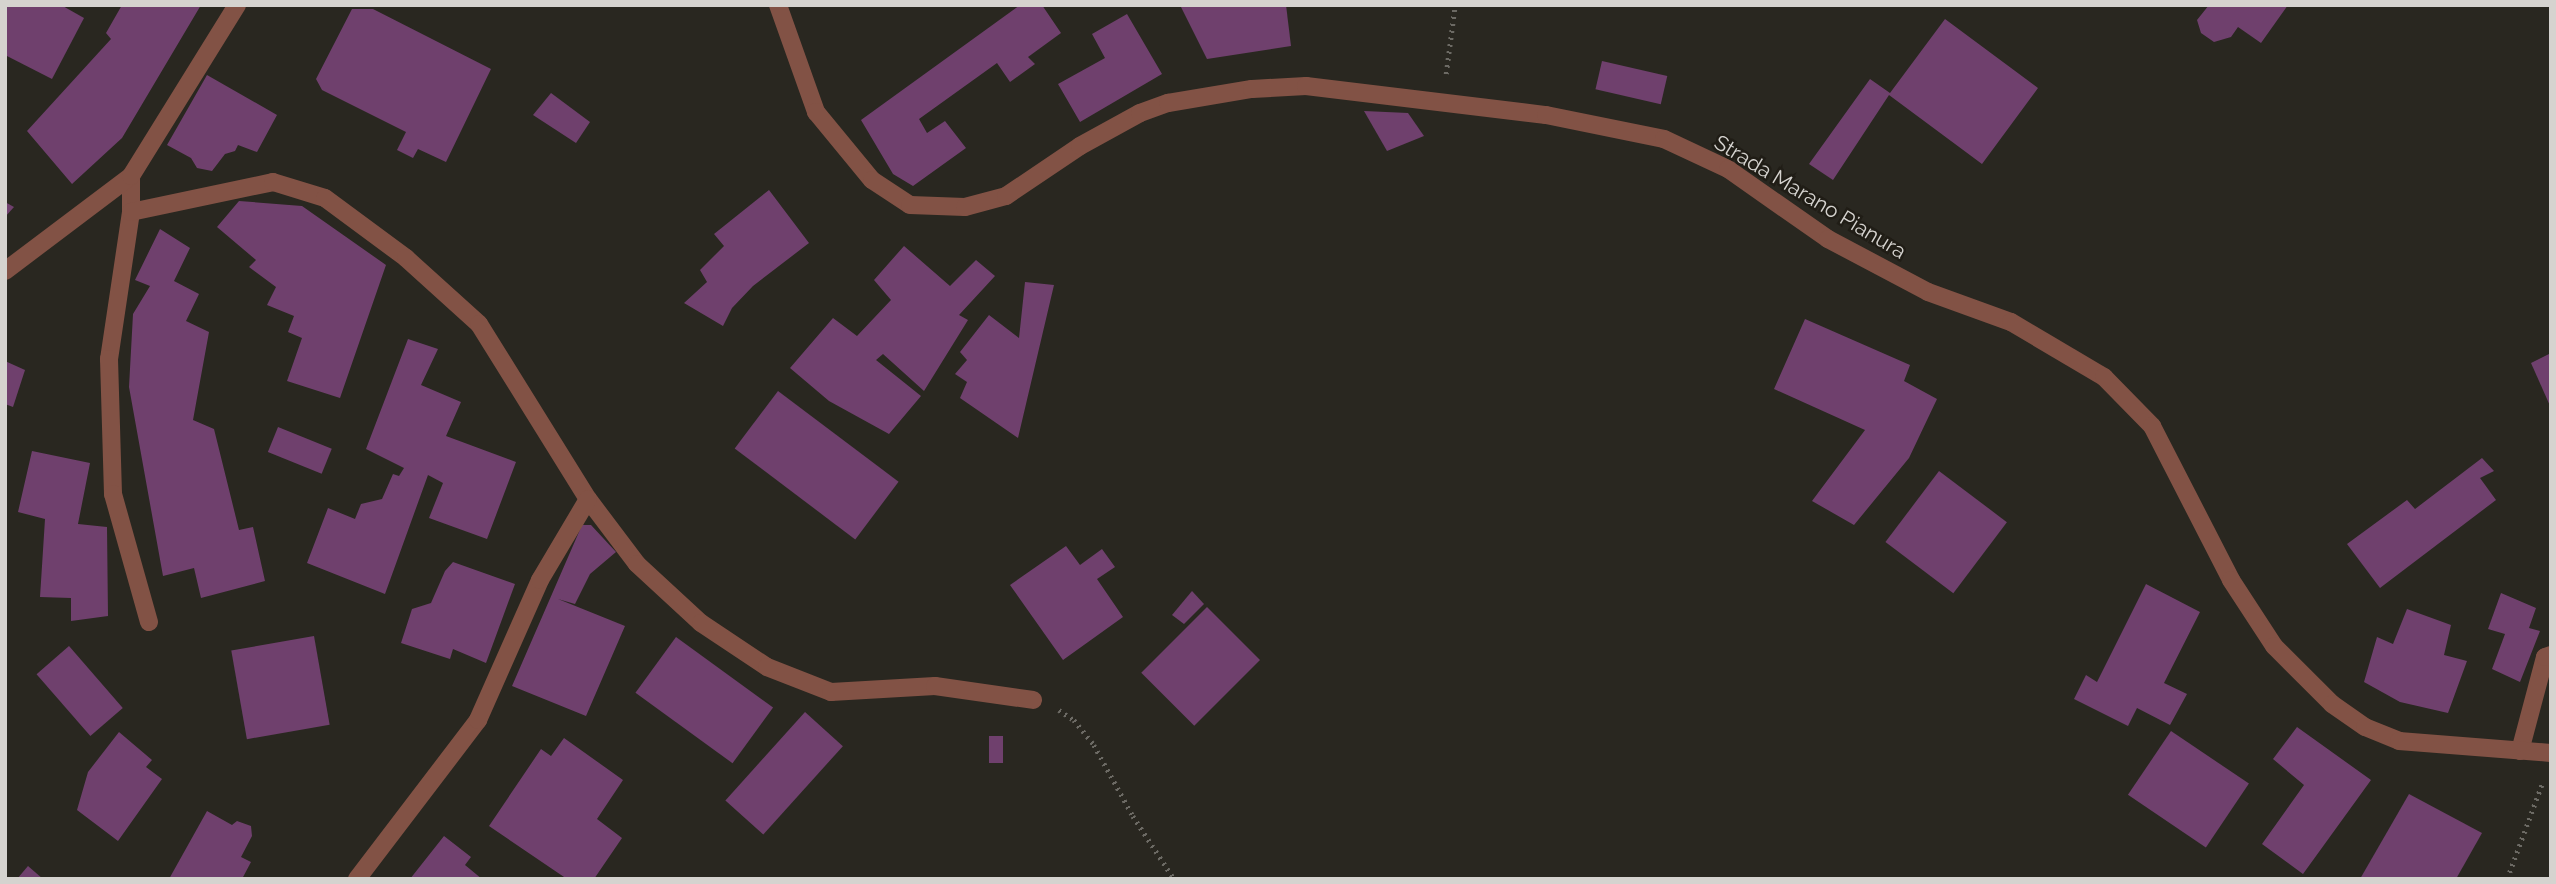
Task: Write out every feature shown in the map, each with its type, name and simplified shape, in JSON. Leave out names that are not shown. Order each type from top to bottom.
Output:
[{"type":"street","points":[[5,271],[131,176],[237,5]]},
{"type":"street","name":"Strada Marano Pianura","points":[[778,5],[816,112],[872,180],[910,205],[965,207],[1006,196],[1080,146],[1140,113],[1168,103],[1252,89],[1306,86],[1546,115],[1664,139],[1728,169],[1828,239],[1928,292],[2011,322],[2104,377],[2152,426],[2231,580],[2274,646],[2332,704],[2365,727],[2399,741],[2551,752]]},
{"type":"street","points":[[131,176],[131,212],[110,359],[113,494],[149,622]]},
{"type":"street","points":[[131,212],[273,182],[325,198],[406,258],[479,324],[588,499],[638,564],[701,623],[767,667],[831,692],[935,686],[1033,700]]},
{"type":"street","points":[[357,879],[478,720],[540,580],[588,499]]},
{"type":"street","points":[[2520,751],[2545,657],[2551,655]]},
{"type":"path","points":[[1442,104],[1455,5]]},
{"type":"path","points":[[1033,700],[1054,707],[1074,720],[1094,745],[1133,816],[1174,879]]},
{"type":"path","points":[[2507,879],[2543,780]]},
{"type":"building","points":[[5,5],[61,5],[84,18],[52,79],[5,55]]},
{"type":"building","points":[[122,5],[201,5],[122,138],[72,184],[27,131],[111,39],[106,33]]},
{"type":"building","points":[[1020,5],[1042,5],[1061,33],[1028,57],[1035,64],[1010,82],[997,63],[919,119],[927,133],[945,121],[966,148],[913,186],[893,174],[861,120]]},
{"type":"building","points":[[1180,5],[1286,5],[1291,46],[1207,59]]},
{"type":"building","points":[[2209,5],[2288,5],[2261,43],[2238,27],[2231,37],[2214,42],[2201,33],[2197,20]]},
{"type":"building","points":[[352,9],[373,9],[491,69],[446,162],[418,149],[413,158],[397,150],[406,132],[322,90],[316,79]]},
{"type":"building","points":[[1127,14],[1162,74],[1080,122],[1058,84],[1105,58],[1092,34]]},
{"type":"building","points":[[1945,19],[2038,88],[1982,164],[1889,95],[1833,180],[1809,164],[1870,79],[1890,93]]},
{"type":"building","points":[[1602,61],[1667,76],[1661,104],[1595,89]]},
{"type":"building","points":[[207,75],[277,115],[257,152],[238,145],[235,151],[225,154],[212,171],[197,168],[191,158],[167,145]]},
{"type":"building","points":[[551,93],[590,122],[576,143],[533,115]]},
{"type":"building","points":[[1364,111],[1408,113],[1424,136],[1387,151]]},
{"type":"building","points":[[769,190],[809,243],[753,286],[732,308],[723,326],[684,303],[707,282],[700,270],[724,246],[714,234]]},
{"type":"building","points":[[239,201],[302,206],[386,265],[340,398],[287,381],[302,338],[288,332],[294,316],[267,305],[276,287],[249,267],[256,260],[217,227]]},
{"type":"building","points":[[5,202],[14,207],[5,217]]},
{"type":"building","points":[[160,229],[190,248],[174,281],[199,294],[186,321],[209,332],[193,420],[214,429],[239,530],[253,527],[265,581],[201,598],[194,568],[163,576],[129,387],[133,314],[150,286],[135,280]]},
{"type":"building","points":[[904,246],[950,286],[976,260],[995,276],[959,315],[968,320],[924,391],[883,354],[876,360],[921,396],[889,434],[829,401],[790,368],[833,318],[857,336],[891,300],[874,280]]},
{"type":"building","points":[[1025,282],[1054,285],[1018,438],[960,398],[967,382],[955,374],[967,360],[960,352],[989,315],[1019,338]]},
{"type":"building","points":[[1805,319],[1910,365],[1904,381],[1937,399],[1909,458],[1854,525],[1812,501],[1865,430],[1774,389]]},
{"type":"building","points":[[408,339],[438,349],[421,385],[461,402],[446,436],[516,462],[487,539],[429,518],[443,483],[428,475],[385,594],[307,563],[328,508],[355,519],[361,504],[382,499],[393,474],[399,476],[404,468],[366,449]]},
{"type":"building","points":[[2551,353],[2551,408],[2531,363]]},
{"type":"building","points":[[5,361],[25,370],[13,407],[5,404]]},
{"type":"building","points":[[778,391],[899,482],[855,539],[735,449]]},
{"type":"building","points":[[278,427],[332,449],[322,474],[268,452]]},
{"type":"building","points":[[32,451],[90,463],[78,524],[107,527],[108,616],[71,621],[71,598],[40,597],[45,519],[18,512]]},
{"type":"building","points":[[2482,458],[2494,471],[2480,478],[2496,500],[2380,588],[2347,544],[2407,500],[2415,509]]},
{"type":"building","points":[[1939,471],[2007,522],[1953,593],[1885,542]]},
{"type":"building","points":[[582,525],[591,525],[616,552],[590,574],[575,604],[558,599],[625,626],[586,716],[512,686]]},
{"type":"building","points":[[1066,546],[1080,565],[1102,549],[1115,567],[1097,579],[1123,617],[1063,660],[1010,585]]},
{"type":"building","points":[[453,562],[515,584],[486,663],[453,649],[450,659],[401,643],[412,609],[431,603],[445,571]]},
{"type":"building","points":[[2146,584],[2200,612],[2164,683],[2187,694],[2170,725],[2137,708],[2128,726],[2074,699],[2086,675],[2097,682]]},
{"type":"building","points":[[1192,591],[1204,604],[1184,624],[1172,615]]},
{"type":"building","points":[[2501,593],[2536,608],[2529,628],[2540,631],[2520,682],[2492,669],[2505,634],[2488,629]]},
{"type":"building","points":[[1207,607],[1260,660],[1194,726],[1141,673]]},
{"type":"building","points":[[2407,609],[2451,625],[2444,655],[2467,661],[2448,713],[2400,702],[2364,682],[2377,637],[2393,644]]},
{"type":"building","points":[[314,636],[330,725],[247,739],[231,651]]},
{"type":"building","points":[[676,637],[773,708],[733,763],[635,693]]},
{"type":"building","points":[[69,646],[123,708],[90,736],[37,674]]},
{"type":"building","points":[[805,712],[843,746],[763,835],[725,800]]},
{"type":"building","points":[[2297,727],[2371,780],[2303,874],[2262,844],[2304,785],[2273,759]]},
{"type":"building","points":[[2171,731],[2249,784],[2206,847],[2128,795]]},
{"type":"building","points":[[119,732],[152,760],[146,767],[162,779],[118,841],[77,810],[88,772]]},
{"type":"building","points":[[989,736],[1003,736],[1003,763],[989,763]]},
{"type":"building","points":[[564,738],[623,780],[597,819],[622,838],[594,879],[567,879],[489,826],[541,749],[551,756]]},
{"type":"building","points":[[2409,794],[2482,833],[2456,879],[2360,879]]},
{"type":"building","points":[[207,811],[232,825],[237,821],[251,826],[252,836],[241,857],[251,862],[242,879],[169,879]]},
{"type":"building","points":[[444,836],[471,857],[465,865],[482,879],[410,879]]},
{"type":"building","points":[[28,866],[43,879],[17,879]]}]
